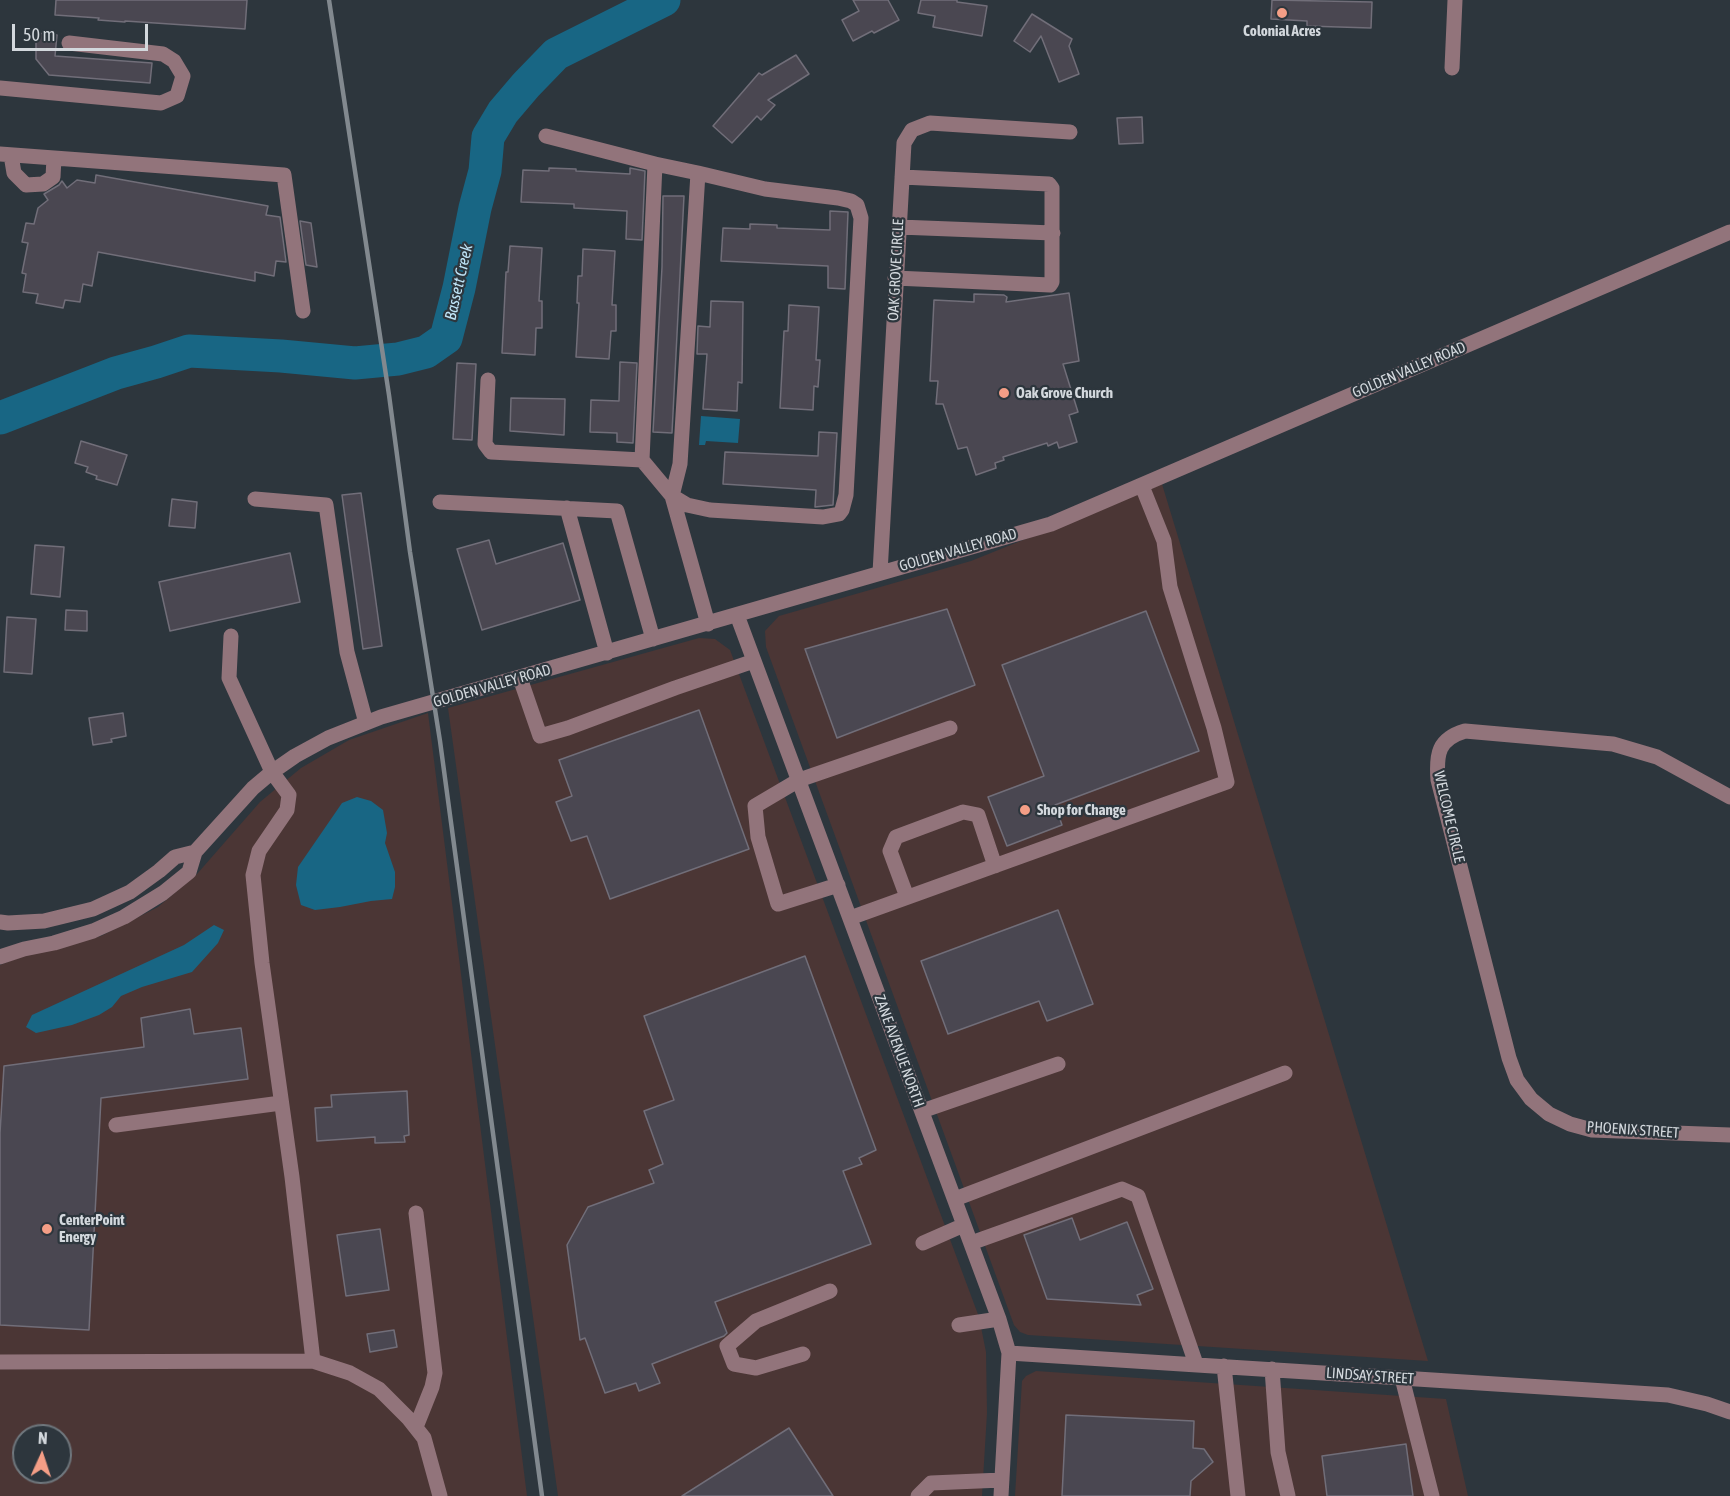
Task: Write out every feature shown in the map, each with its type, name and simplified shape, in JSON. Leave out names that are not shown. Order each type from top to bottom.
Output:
[{"type":"street","points":[[1452,68],[1455,0]]},
{"type":"street","points":[[0,88],[161,103],[177,96],[183,76],[174,60],[163,54],[69,42]]},
{"type":"street","name":"OAK GROVE CIRCLE","points":[[880,573],[904,143],[912,130],[930,123],[1070,132]]},
{"type":"street","points":[[546,136],[758,187],[852,201],[857,205],[861,218],[846,495],[839,514],[823,517],[710,510],[687,505],[672,496],[642,460],[655,164]]},
{"type":"street","points":[[5,154],[14,173],[26,185],[43,184],[53,177],[54,158]]},
{"type":"street","points":[[5,154],[284,175],[303,311]]},
{"type":"street","points":[[698,173],[680,464],[672,496],[708,624]]},
{"type":"street","points":[[896,278],[1050,285],[1052,282],[1052,188],[1049,184],[902,177]]},
{"type":"street","points":[[899,227],[1053,233]]},
{"type":"street","name":"GOLDEN VALLEY ROAD","points":[[0,957],[93,931],[124,917],[163,892],[189,872],[195,852],[253,788],[295,756],[328,738],[366,723],[1051,524],[1730,232]]},
{"type":"street","points":[[488,380],[486,444],[491,452],[642,460]]},
{"type":"street","points":[[850,918],[1227,782],[1214,728],[1170,587],[1164,541],[1142,486]]},
{"type":"street","points":[[255,499],[326,505],[347,652],[366,723]]},
{"type":"street","points":[[440,502],[617,511],[653,639]]},
{"type":"street","points":[[567,508],[607,653]]},
{"type":"street","name":"ZANE AVENUE NORTH","points":[[737,615],[999,1319],[1009,1353],[1001,1496]]},
{"type":"street","points":[[231,636],[229,678],[272,772],[289,795],[287,810],[259,851],[253,875],[262,963],[313,1361]]},
{"type":"street","points":[[519,678],[540,736],[754,661]]},
{"type":"street","points":[[838,885],[778,904],[758,837],[755,806],[799,780],[950,728]]},
{"type":"street","name":"WELCOME CIRCLE","points":[[1517,1080],[1509,1058],[1438,780],[1437,760],[1443,744],[1454,735],[1465,731],[1613,744],[1657,758],[1730,797]]},
{"type":"street","points":[[907,897],[890,851],[896,837],[963,812],[978,815],[995,866]]},
{"type":"street","name":"GOLDEN VALLEY ROAD","points":[[0,922],[44,921],[93,909],[129,892],[175,857],[195,852]]},
{"type":"street","points":[[922,1111],[1058,1064]]},
{"type":"street","points":[[955,1199],[1285,1073]]},
{"type":"street","name":"PHOENIX STREET","points":[[1517,1080],[1531,1099],[1549,1114],[1570,1124],[1592,1130],[1730,1135]]},
{"type":"street","points":[[116,1125],[281,1103]]},
{"type":"street","points":[[971,1243],[1122,1188],[1138,1196],[1196,1364]]},
{"type":"street","points":[[416,1213],[435,1373],[432,1388],[416,1427]]},
{"type":"street","points":[[923,1243],[964,1225]]},
{"type":"street","points":[[803,1354],[756,1368],[734,1364],[728,1346],[756,1321],[830,1291]]},
{"type":"street","points":[[959,1325],[999,1319]]},
{"type":"street","name":"LINDSAY STREET","points":[[1009,1353],[1668,1395],[1730,1412]]},
{"type":"street","points":[[0,1362],[313,1361],[350,1373],[379,1389],[416,1427],[424,1438],[440,1496]]},
{"type":"street","points":[[1224,1366],[1238,1496]]},
{"type":"street","points":[[1272,1369],[1278,1452],[1288,1496]]},
{"type":"street","points":[[1402,1378],[1432,1496]]},
{"type":"street","points":[[918,1496],[931,1483],[1002,1480]]},
{"type":"shaded area","points":[[1162,484],[1428,1361],[1028,1335],[1020,1332],[1014,1325],[766,647],[765,631],[779,616],[971,561]]},
{"type":"shaded area","points":[[699,638],[715,639],[730,650],[979,1317],[986,1352],[987,1413],[982,1496],[558,1496],[448,708]]},
{"type":"shaded area","points":[[428,713],[527,1496],[0,1496],[0,965],[23,956],[101,936],[158,907],[197,874],[260,802],[301,768],[349,740]]},
{"type":"shaded area","points":[[1036,1371],[1446,1399],[1468,1496],[1015,1496],[1022,1381]]},
{"type":"water","points":[[701,416],[740,419],[738,443],[706,441],[705,445],[699,445]]},
{"type":"water","points":[[357,797],[371,801],[383,810],[387,833],[385,843],[395,872],[392,899],[315,910],[301,905],[296,885],[298,867],[342,803]]},
{"type":"water","points":[[214,925],[224,930],[218,943],[192,972],[142,987],[121,996],[112,1007],[99,1015],[72,1025],[36,1033],[26,1027],[32,1015],[184,945]]},
{"type":"building","points":[[56,0],[247,0],[245,29],[125,22],[55,15]]},
{"type":"building","points":[[853,0],[888,0],[899,20],[853,41],[842,20],[859,11]]},
{"type":"building","points":[[921,0],[957,0],[957,2],[987,6],[982,36],[933,27],[935,16],[918,13]]},
{"type":"building","points":[[1272,0],[1372,2],[1371,28],[1307,26],[1307,21],[1271,19]]},
{"type":"building","points":[[1032,14],[1072,39],[1069,46],[1079,74],[1059,82],[1041,36],[1030,52],[1014,41]]},
{"type":"building","points":[[36,33],[57,35],[55,56],[152,63],[150,83],[49,75],[36,59]]},
{"type":"building","points":[[796,55],[809,74],[768,100],[775,105],[761,120],[757,116],[732,143],[713,126],[759,73],[762,75]]},
{"type":"building","points":[[1142,117],[1143,143],[1119,144],[1117,118]]},
{"type":"building","points":[[549,168],[630,174],[630,168],[645,171],[642,240],[626,239],[627,211],[574,208],[574,204],[521,202],[523,170],[549,171]]},
{"type":"building","points":[[96,175],[268,206],[266,215],[280,217],[286,262],[276,261],[274,276],[255,272],[255,281],[98,252],[92,286],[83,284],[80,302],[65,300],[63,308],[36,303],[38,294],[23,292],[26,274],[22,273],[28,243],[22,242],[26,223],[34,224],[38,208],[48,200],[44,194],[62,181],[67,188],[77,180],[95,183]]},
{"type":"building","points":[[663,196],[684,196],[672,433],[653,432],[662,267]]},
{"type":"building","points":[[830,211],[848,212],[845,289],[828,288],[828,266],[721,261],[723,228],[750,229],[750,224],[777,225],[777,228],[830,230]]},
{"type":"building","points":[[300,221],[311,223],[317,267],[306,265]]},
{"type":"building","points":[[510,246],[542,248],[539,301],[542,301],[542,328],[536,328],[535,355],[502,353],[506,272],[508,272]]},
{"type":"building","points":[[583,249],[615,251],[612,305],[616,305],[616,331],[611,331],[609,359],[576,357],[578,276],[582,276]]},
{"type":"building","name":"Oak Grove Church","points":[[1069,293],[1079,361],[1063,364],[1078,412],[1069,415],[1077,442],[1059,448],[1057,442],[1048,446],[1047,443],[1003,457],[1004,460],[995,463],[996,468],[976,475],[967,447],[958,449],[943,404],[936,404],[938,381],[930,381],[934,300],[974,302],[974,294],[1004,295],[1007,297],[1006,302]]},
{"type":"building","points":[[711,301],[743,302],[742,383],[738,382],[737,411],[703,409],[707,354],[697,354],[698,326],[710,327]]},
{"type":"building","points":[[789,305],[819,307],[816,360],[820,360],[818,387],[814,386],[813,410],[780,408],[784,331],[788,331]]},
{"type":"building","points":[[620,362],[637,363],[633,443],[617,442],[617,433],[590,432],[591,400],[619,401]]},
{"type":"building","points":[[457,363],[476,364],[472,440],[453,439]]},
{"type":"building","points":[[511,398],[565,399],[564,435],[510,431]]},
{"type":"building","points":[[819,432],[837,433],[833,505],[815,507],[816,490],[723,484],[725,452],[818,456]]},
{"type":"building","points":[[81,441],[127,455],[117,485],[96,479],[97,476],[86,472],[88,467],[75,463]]},
{"type":"building","points":[[361,493],[382,646],[363,649],[342,495]]},
{"type":"building","points":[[172,499],[197,502],[195,528],[169,526]]},
{"type":"building","points":[[489,540],[496,564],[563,543],[580,600],[482,630],[457,549]]},
{"type":"building","points":[[35,545],[64,547],[60,597],[31,594]]},
{"type":"building","points":[[290,553],[300,602],[170,631],[159,582]]},
{"type":"building","points":[[947,609],[975,685],[837,738],[805,649]]},
{"type":"building","points":[[66,610],[87,611],[87,631],[65,630]]},
{"type":"building","points":[[1146,611],[1199,751],[1055,805],[1062,825],[1007,846],[988,797],[1044,776],[1002,665]]},
{"type":"building","points":[[7,617],[36,619],[32,674],[4,672]]},
{"type":"building","points":[[699,710],[749,849],[610,899],[587,836],[571,841],[556,802],[572,796],[559,760]]},
{"type":"building","points":[[123,713],[126,736],[111,739],[112,742],[93,745],[89,718]]},
{"type":"building","points":[[1058,910],[1093,1004],[1047,1021],[1039,1001],[948,1034],[921,961]]},
{"type":"building","points":[[805,956],[876,1150],[859,1158],[862,1164],[843,1171],[871,1244],[715,1302],[727,1333],[724,1336],[652,1364],[660,1383],[639,1391],[636,1383],[605,1393],[585,1338],[580,1340],[567,1245],[588,1207],[654,1183],[649,1170],[663,1164],[644,1111],[674,1100],[644,1016]]},
{"type":"building","name":"CenterPoint Energy","points":[[190,1009],[194,1034],[241,1028],[248,1079],[101,1098],[89,1330],[0,1325],[0,1133],[4,1066],[144,1047],[141,1018]]},
{"type":"building","points":[[407,1091],[409,1135],[404,1136],[405,1142],[375,1143],[375,1137],[317,1141],[315,1108],[332,1107],[331,1095]]},
{"type":"building","points":[[1072,1218],[1080,1240],[1127,1222],[1153,1289],[1137,1295],[1141,1305],[1047,1299],[1024,1235]]},
{"type":"building","points":[[380,1229],[389,1290],[346,1296],[337,1235]]},
{"type":"building","points":[[394,1330],[397,1347],[370,1352],[367,1334]]},
{"type":"building","points":[[1066,1415],[1194,1421],[1193,1448],[1204,1449],[1213,1462],[1191,1481],[1190,1496],[1062,1496]]},
{"type":"building","points":[[789,1428],[833,1496],[682,1496]]},
{"type":"building","points":[[1406,1444],[1413,1496],[1327,1496],[1322,1456]]},
{"type":"waterway","name":"Bassett Creek","points":[[0,418],[116,373],[189,351],[355,363],[398,359],[426,352],[446,338],[485,171],[488,137],[503,112],[556,54],[664,0]]},
{"type":"railway","points":[[329,0],[440,741],[542,1496]]},
{"type":"place","name":"Colonial Acres","points":[[1282,13]]},
{"type":"place","name":"Oak Grove Church","points":[[1004,393]]},
{"type":"place","name":"Shop for Change","points":[[1025,810]]},
{"type":"place","name":"CenterPoint Energy","points":[[47,1229]]}]
